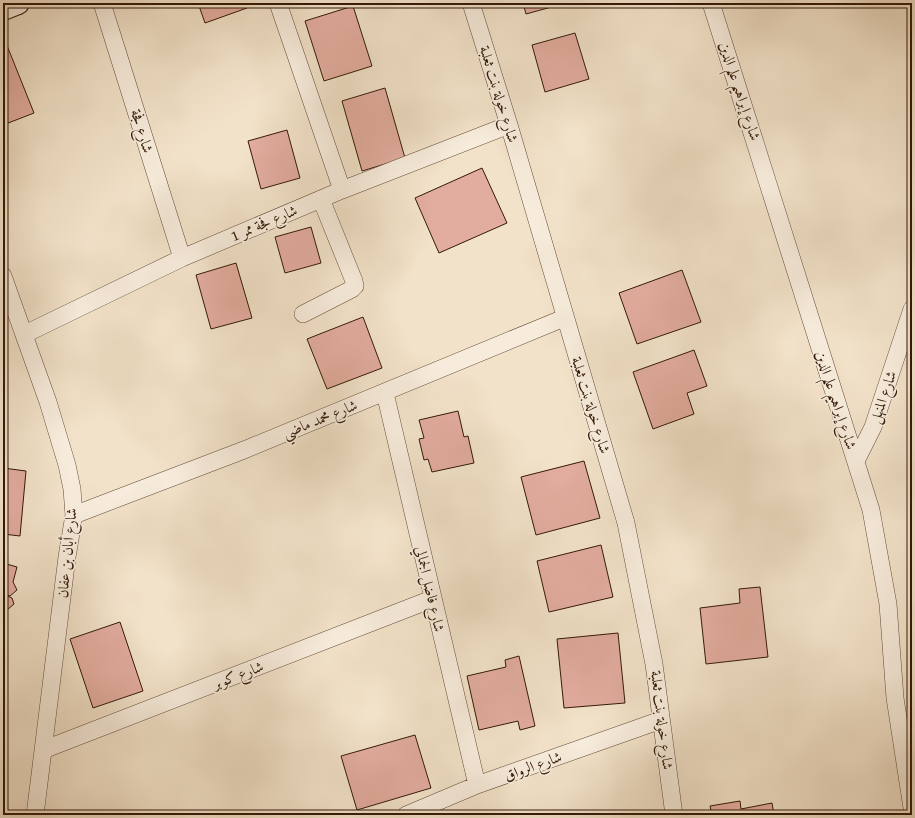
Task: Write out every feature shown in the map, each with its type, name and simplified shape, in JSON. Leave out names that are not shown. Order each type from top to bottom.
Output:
[{"type":"street","points":[[3,9],[18,3]]},
{"type":"street","name":"شارع فجة","points":[[102,3],[182,258]]},
{"type":"street","points":[[278,3],[342,190]]},
{"type":"street","name":"شارع خولة بنت ثعلبة","points":[[471,3],[509,125],[564,318],[603,442],[626,523],[654,664],[674,815]]},
{"type":"street","name":"شارع إبراهيم علم الدين","points":[[712,3],[871,510],[883,573],[895,698],[912,808]]},
{"type":"street","name":"شارع فجة ممر 1","points":[[24,334],[182,258],[342,190],[509,125]]},
{"type":"street","points":[[303,314],[352,289],[355,286],[321,199]]},
{"type":"street","name":"شارع أبان بن عفان","points":[[3,276],[68,465],[74,515],[67,557],[35,815]]},
{"type":"street","name":"شارع المنهل","points":[[856,461],[873,427],[912,309]]},
{"type":"street","name":"شارع محمد ماضي","points":[[74,515],[244,450],[564,318]]},
{"type":"street","name":"شارع فاضل الجمالي","points":[[385,393],[476,785]]},
{"type":"street","name":"شارع كوبر","points":[[43,750],[432,599]]},
{"type":"street","name":"شارع الرواق","points":[[406,815],[476,785],[661,720]]},
{"type":"building","points":[[198,3],[245,3],[247,8],[205,23]]},
{"type":"building","points":[[523,3],[566,3],[526,14]]},
{"type":"building","points":[[353,6],[372,66],[324,81],[305,21]]},
{"type":"building","points":[[575,33],[589,79],[545,92],[532,45]]},
{"type":"building","points":[[6,43],[34,113],[3,125],[3,45]]},
{"type":"building","points":[[385,88],[405,158],[362,171],[342,101]]},
{"type":"building","points":[[287,130],[300,178],[261,189],[248,141]]},
{"type":"building","points":[[482,168],[507,223],[439,253],[415,198]]},
{"type":"building","points":[[311,227],[321,263],[285,273],[275,237]]},
{"type":"building","points":[[236,263],[252,318],[211,329],[196,275]]},
{"type":"building","points":[[682,270],[701,322],[637,344],[619,293]]},
{"type":"building","points":[[363,317],[382,368],[327,389],[307,339]]},
{"type":"building","points":[[694,350],[707,386],[687,393],[694,414],[653,429],[633,372]]},
{"type":"building","points":[[458,411],[464,437],[468,436],[474,463],[432,472],[428,459],[424,460],[419,439],[424,438],[419,420]]},
{"type":"building","points":[[584,461],[600,518],[536,535],[521,477]]},
{"type":"building","points":[[3,468],[26,471],[20,536],[3,534]]},
{"type":"building","points":[[601,545],[613,597],[549,612],[537,561]]},
{"type":"building","points":[[3,563],[17,567],[13,582],[17,590],[10,596],[3,594]]},
{"type":"building","points":[[760,587],[768,657],[706,664],[700,608],[740,603],[739,589]]},
{"type":"building","points":[[3,594],[12,598],[14,604],[7,610],[3,625]]},
{"type":"building","points":[[120,622],[143,691],[93,708],[70,639]]},
{"type":"building","points":[[618,633],[625,703],[564,708],[557,639]]},
{"type":"building","points":[[519,656],[535,726],[520,730],[518,721],[479,730],[467,676],[506,667],[505,660]]},
{"type":"building","points":[[415,735],[431,788],[357,810],[341,756]]},
{"type":"building","points":[[740,801],[741,809],[772,803],[774,815],[712,815],[710,806]]}]
